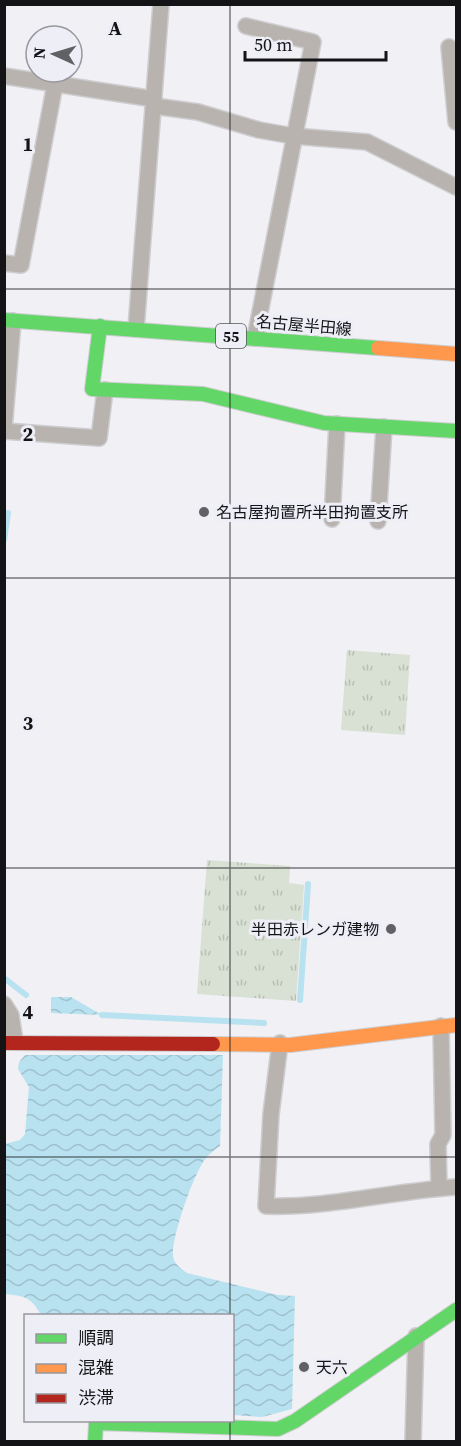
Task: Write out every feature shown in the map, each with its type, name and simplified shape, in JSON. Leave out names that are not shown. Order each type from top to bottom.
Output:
[{"type":"street","points":[[136,328],[161,4]]},
{"type":"street","points":[[246,26],[314,42],[293,136],[255,338]]},
{"type":"street","points":[[449,47],[456,122]]},
{"type":"street","points":[[4,76],[24,79]]},
{"type":"street","points":[[4,263],[21,265],[55,84],[154,102],[259,130],[293,136],[367,142],[456,188]]},
{"type":"street","points":[[9,320],[4,430],[99,438],[105,390]]},
{"type":"street","name":"名古屋半田線","points":[[9,320],[456,354]]},
{"type":"street","points":[[100,326],[92,389],[202,394],[324,423],[456,431]]},
{"type":"street","points":[[332,519],[337,424]]},
{"type":"street","points":[[378,521],[384,427]]},
{"type":"street","points":[[4,1004],[11,1016],[10,1042],[280,1043],[290,1045],[449,1025],[443,1135],[438,1144],[439,1188]]},
{"type":"street","points":[[280,1043],[272,1114],[266,1206],[335,1204],[394,1192],[456,1187]]},
{"type":"street","points":[[95,1442],[96,1423],[278,1435],[456,1310]]},
{"type":"street","points":[[413,1442],[416,1336]]},
{"type":"green space","points":[[347,650],[410,655],[405,735],[341,730]]},
{"type":"green space","points":[[207,860],[290,866],[289,883],[304,885],[296,1001],[197,994]]},
{"type":"water","points":[[51,997],[71,997],[102,1015],[51,1013]]},
{"type":"water","points":[[25,1055],[223,1055],[220,1146],[201,1165],[190,1190],[179,1221],[173,1256],[176,1264],[187,1273],[278,1295],[295,1296],[292,1409],[262,1417],[234,1415],[234,1314],[40,1314],[27,1298],[5,1294],[5,1144],[20,1140],[25,1134],[29,1087],[18,1069],[19,1062]]},
{"type":"waterway","points":[[4,540],[8,513]]},
{"type":"waterway","points":[[300,1000],[308,884]]},
{"type":"waterway","points":[[4,978],[26,995]]},
{"type":"waterway","points":[[102,1015],[264,1023]]},
{"type":"traffic: fast","points":[[4,320],[378,348]]},
{"type":"traffic: fast","points":[[100,326],[92,389],[203,394],[324,423],[456,431]]},
{"type":"traffic: fast","points":[[95,1442],[96,1423],[278,1429],[295,1421],[456,1310]]},
{"type":"traffic: slow","points":[[378,348],[456,354]]},
{"type":"traffic: slow","points":[[213,1044],[290,1045],[456,1025]]},
{"type":"traffic: jam","points":[[4,1043],[213,1044]]},
{"type":"place","name":"名古屋拘置所半田拘置支所","points":[[204,512]]},
{"type":"place","name":"半田赤レンガ建物","points":[[391,929]]},
{"type":"place","name":"天六","points":[[304,1367]]}]
